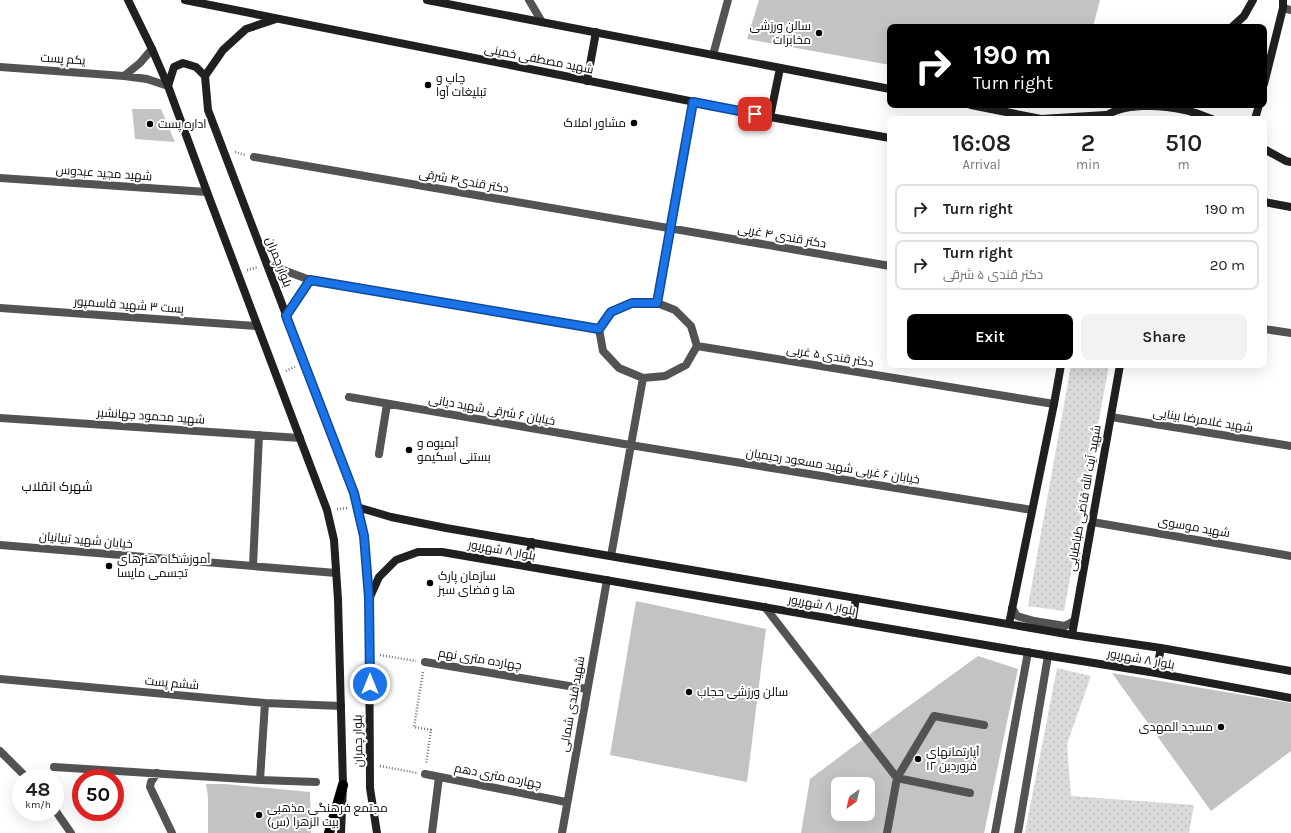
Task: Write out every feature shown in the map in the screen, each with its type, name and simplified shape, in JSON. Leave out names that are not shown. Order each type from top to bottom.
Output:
[{"type":"main road","name":"بلوار چمران","points":[[128,0],[168,86],[327,510],[334,540],[338,600],[343,785],[341,833]]},
{"type":"main road","name":"شهید مصطفی خمینی","points":[[185,0],[693,102],[887,137]]},
{"type":"main road","points":[[427,0],[887,88]]},
{"type":"main road","points":[[1235,24],[1244,16],[1253,0]]},
{"type":"main road","points":[[1267,73],[1286,6]]},
{"type":"main road","points":[[168,86],[174,67],[183,63],[196,67],[205,76],[223,50],[246,29],[276,19]]},
{"type":"main road","points":[[587,80],[596,32]]},
{"type":"main road","points":[[770,117],[780,68]]},
{"type":"main road","name":"بلوار چمران","points":[[205,76],[208,110],[354,493],[364,536],[369,598],[370,788],[377,833]]},
{"type":"main road","points":[[986,108],[1026,116]]},
{"type":"main road","points":[[1106,116],[1124,108]]},
{"type":"main road","points":[[1170,108],[1186,110],[1203,116]]},
{"type":"main road","points":[[1267,151],[1286,161],[1291,162]]},
{"type":"main road","points":[[1267,203],[1291,207]]},
{"type":"main road","points":[[1009,624],[1054,404],[1060,368]]},
{"type":"main road","name":"شهید آیت الله قاضی طباطبایی","points":[[1072,635],[1119,368]]},
{"type":"main road","name":"بلوار ۸ شهریور","points":[[357,507],[391,517],[446,528],[1291,671]]},
{"type":"main road","points":[[528,566],[532,542]]},
{"type":"main road","name":"بلوار ۸ شهریور","points":[[369,598],[379,577],[396,560],[418,552],[442,552],[1048,656],[1156,673],[1291,698]]},
{"type":"main road","points":[[852,622],[856,598]]},
{"type":"main road","points":[[1156,673],[1161,648]]},
{"type":"main road","points":[[329,833],[343,785]]},
{"type":"street","points":[[530,0],[542,22]]},
{"type":"street","points":[[713,55],[728,0]]},
{"type":"street","points":[[124,76],[140,63],[152,49]]},
{"type":"street","name":"یکم پست","points":[[0,67],[124,76],[147,79],[168,86]]},
{"type":"street","points":[[657,303],[693,102]]},
{"type":"street","name":"دکتر قندی۴ شرقی","points":[[254,157],[670,228]]},
{"type":"street","name":"شهید مجید عبدوس","points":[[0,178],[207,192]]},
{"type":"street","name":"دکتر قندی ۴ غربی","points":[[670,228],[887,265]]},
{"type":"street","points":[[267,264],[310,280],[599,329]]},
{"type":"street","points":[[286,316],[310,280]]},
{"type":"street","points":[[632,303],[657,303],[675,310],[691,326],[697,346],[686,365],[665,376],[643,378],[619,368],[603,351],[599,329],[611,312],[632,303]]},
{"type":"street","name":"پست ۳ شهید قاسمپور","points":[[0,308],[257,326]]},
{"type":"street","points":[[1267,329],[1291,333]]},
{"type":"street","name":"دکتر قندی ۵ غربی","points":[[697,346],[1054,404]]},
{"type":"street","points":[[611,556],[643,378]]},
{"type":"street","name":"خیابان ۶ شرقی شهید دیانی","points":[[349,397],[630,445]]},
{"type":"street","points":[[379,454],[387,404]]},
{"type":"street","name":"شهید غلامرضا بینایی","points":[[1111,417],[1291,446]]},
{"type":"street","name":"شهید محمود جهانشیر","points":[[0,418],[300,438]]},
{"type":"street","points":[[253,566],[259,435]]},
{"type":"street","name":"خیابان ۶ غربی شهید مسعود رحیمیان","points":[[630,445],[1032,510]]},
{"type":"street","name":"شهید موسوی","points":[[1092,522],[1291,556]]},
{"type":"street","name":"خیابان شهید تبیانیان","points":[[0,545],[336,573]]},
{"type":"street","name":"شهید قندی شمالی","points":[[562,833],[566,802],[606,580]]},
{"type":"street","points":[[765,607],[897,778],[970,793]]},
{"type":"street","points":[[1012,608],[1017,616],[1034,621],[1065,626],[1074,621]]},
{"type":"street","points":[[995,833],[1028,652]]},
{"type":"street","points":[[1018,833],[1048,656]]},
{"type":"street","name":"چهارده متری نهم","points":[[425,662],[587,689]]},
{"type":"street","name":"ششم پست","points":[[0,679],[265,703],[341,706]]},
{"type":"street","points":[[260,780],[265,703]]},
{"type":"street","points":[[887,833],[897,778],[934,716],[984,725]]},
{"type":"street","points":[[0,750],[18,769]]},
{"type":"street","points":[[54,767],[260,780],[316,782]]},
{"type":"street","points":[[157,774],[151,782],[150,787],[172,833]]},
{"type":"street","name":"چهارده متری دهم","points":[[425,774],[566,802]]},
{"type":"street","points":[[432,833],[439,777]]},
{"type":"street","points":[[63,821],[71,833]]},
{"type":"path","points":[[237,273],[267,264]]},
{"type":"path","points":[[276,375],[304,362]]},
{"type":"path","points":[[327,510],[357,507]]},
{"type":"path","name":"چهارده متری نهم","points":[[369,653],[425,662]]},
{"type":"path","points":[[370,764],[425,774],[431,730],[414,727],[425,662]]},
{"type":"shaded area","points":[[1070,368],[1108,368],[1064,611],[1028,606]]},
{"type":"shaded area","points":[[1057,668],[1091,676],[1067,744],[1071,796],[1194,805],[1189,833],[1025,833]]},
{"type":"building","name":"سالن ورزشی مخابرات","points":[[759,0],[1100,0],[1094,24],[887,24],[887,64],[747,39]]},
{"type":"building","name":"اداره پست","points":[[132,109],[161,109],[175,142],[135,139]]},
{"type":"building","name":"سالن ورزشی حجاب","points":[[636,601],[766,629],[747,782],[610,755]]},
{"type":"building","name":"آپارتمانهای ۱۲ فروردین","points":[[978,656],[1018,669],[984,833],[801,833],[810,779]]},
{"type":"building","name":"مسجد المهدی","points":[[1112,673],[1291,703],[1291,751],[1211,811]]},
{"type":"building","name":"مجتمع فرهنگی مذهبی بیت الزهرا (س)","points":[[206,784],[225,784],[310,792],[311,833],[208,833],[208,797]]},
{"type":"place","name":"سالن ورزشی مخابرات","points":[[819,33]]},
{"type":"place","name":"چاپ و تبلیغات آوا","points":[[428,85]]},
{"type":"place","name":"مشاور املاک","points":[[634,123]]},
{"type":"place","name":"اداره پست","points":[[150,124]]},
{"type":"place","name":"آبمیوه و بستنی اسکیمو","points":[[409,450]]},
{"type":"place","name":"آموزشگاه هنرهای تجسمی مایسا","points":[[109,566]]},
{"type":"place","name":"سازمان پارک ها و فضای سبز","points":[[430,583]]},
{"type":"place","name":"سالن ورزشی حجاب","points":[[689,692]]},
{"type":"place","name":"مسجد المهدی","points":[[1221,727]]},
{"type":"place","name":"آپارتمانهای ۱۲ فروردین","points":[[918,759]]},
{"type":"place","name":"مجتمع فرهنگی مذهبی بیت الزهرا (س)","points":[[259,815]]},
{"type":"district","name":"شهرک انقلاب","points":[[57,486]]},
{"type":"route","points":[[370,684],[369,598],[364,536],[354,493],[286,316],[310,280],[599,329],[611,312],[632,303],[657,303],[693,102],[755,114]]}]
